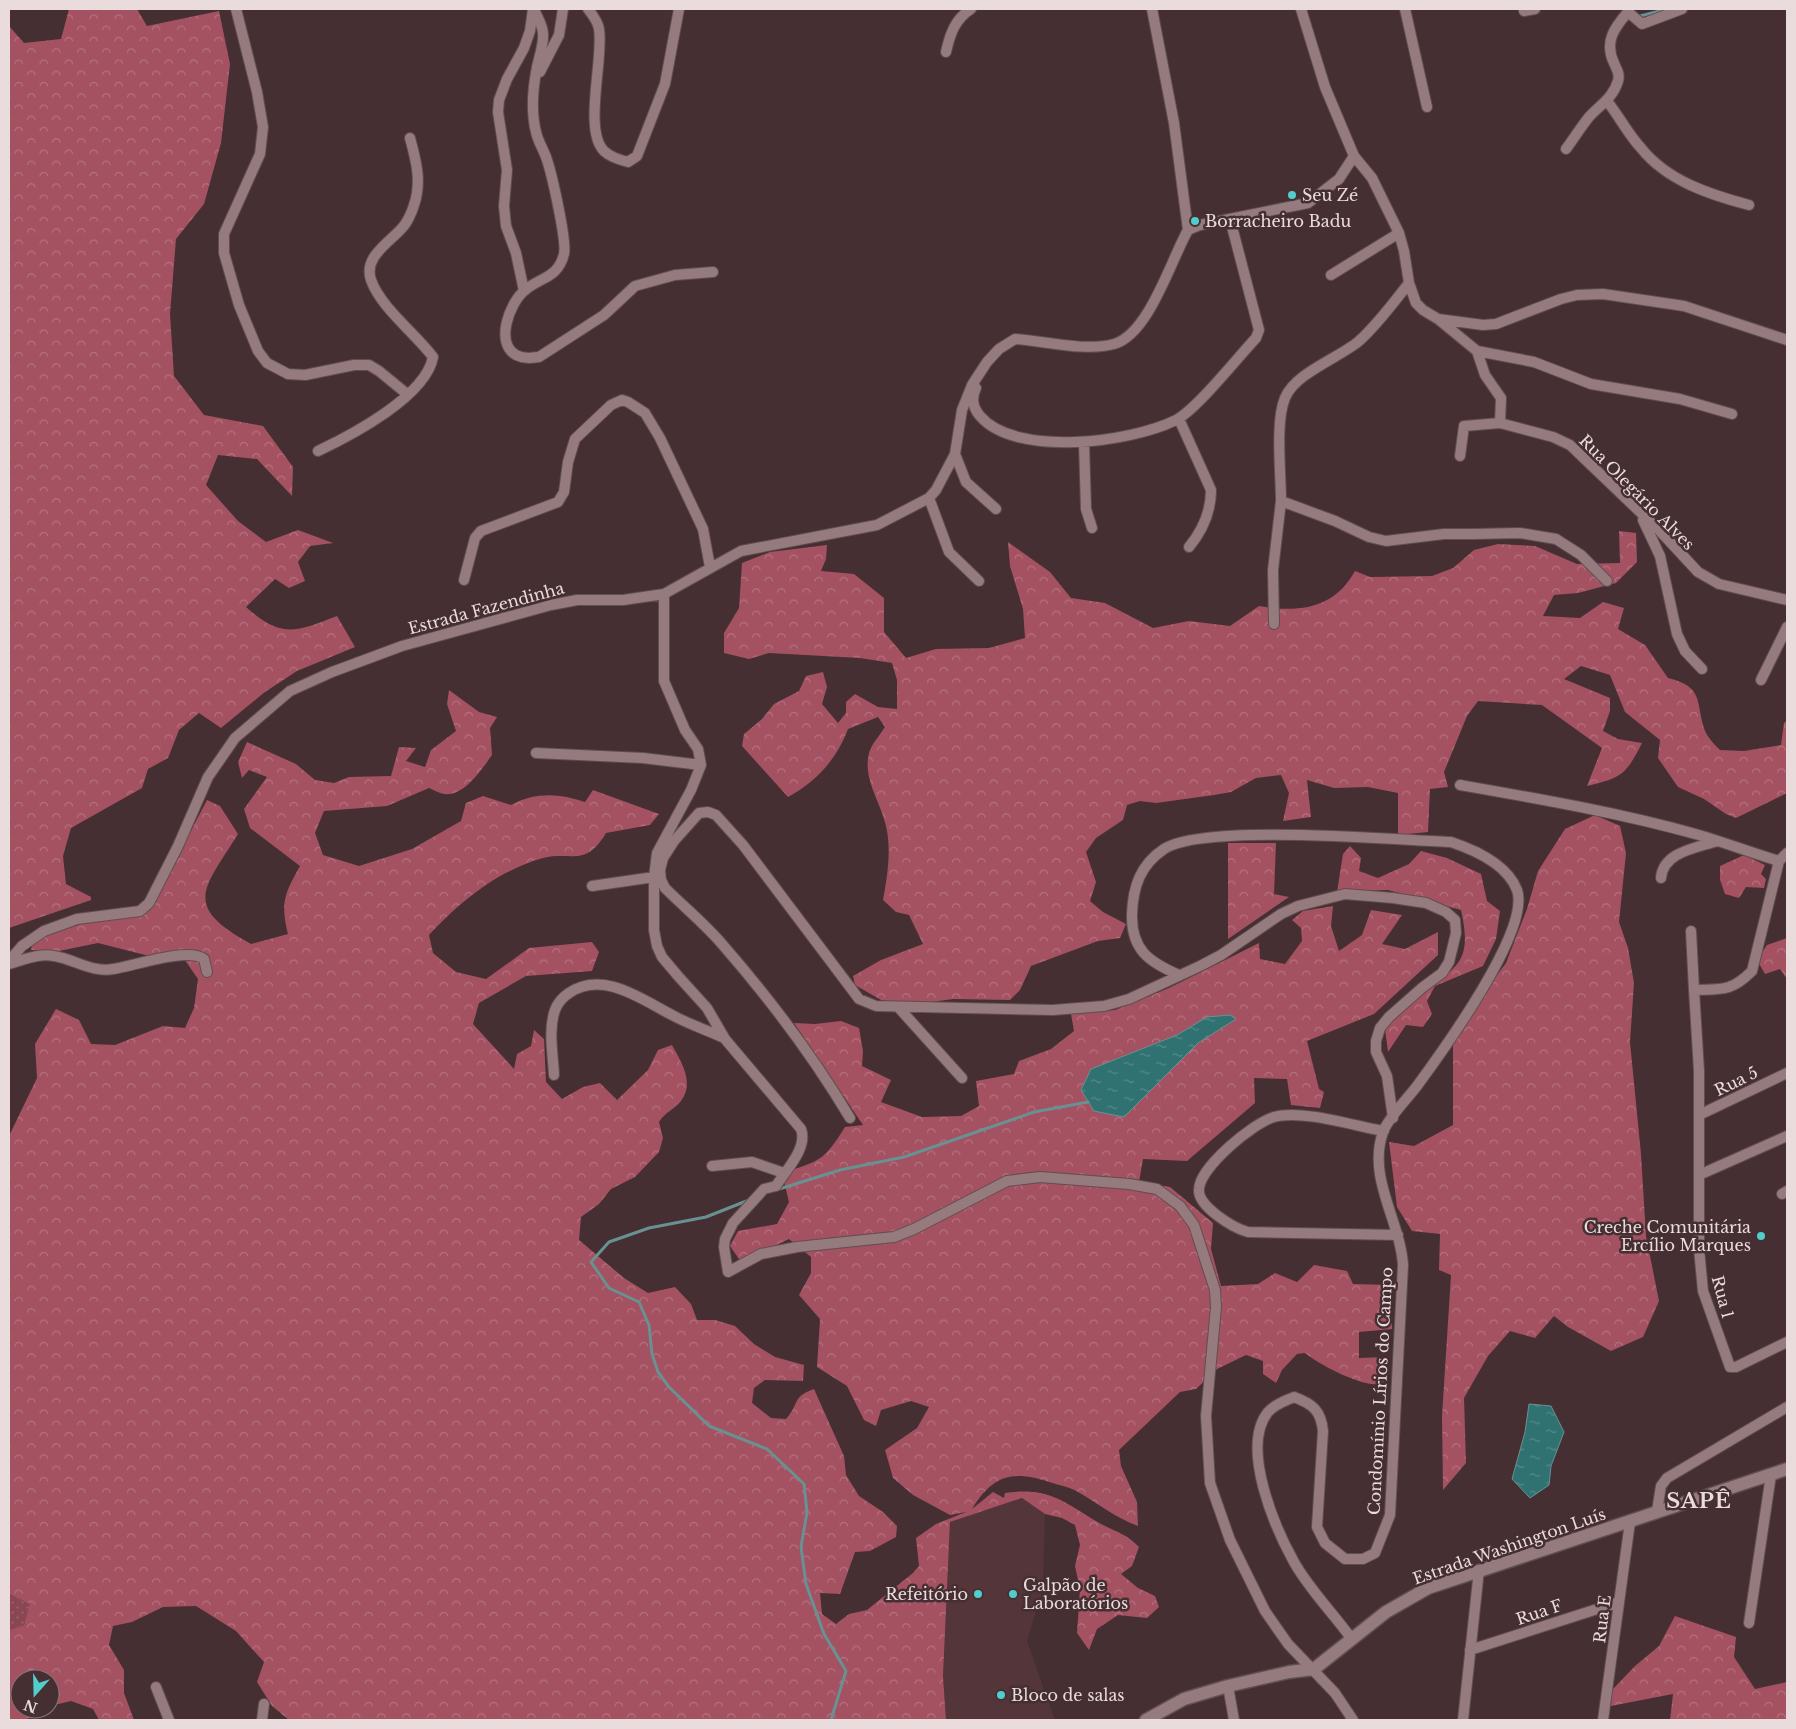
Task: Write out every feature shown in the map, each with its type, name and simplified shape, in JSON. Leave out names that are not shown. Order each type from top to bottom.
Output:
[{"type":"street","points":[[236,9],[257,92],[263,127],[260,154],[224,234],[224,253],[239,305],[258,351],[268,363],[288,374],[305,375],[354,366],[369,366],[379,371],[407,394]]},
{"type":"street","points":[[533,9],[544,35],[534,82],[536,133],[547,159],[554,186],[564,252],[560,265],[548,278],[524,291],[507,320],[506,337],[510,349],[516,355],[526,358],[539,357],[604,315],[635,286],[675,275],[713,272]]},
{"type":"street","points":[[524,291],[516,253],[506,226],[504,206],[507,170],[498,112],[499,100],[530,31],[533,9]]},
{"type":"street","points":[[534,82],[559,34],[563,9]]},
{"type":"street","points":[[588,9],[599,28],[594,126],[598,143],[604,152],[628,162],[637,156],[665,84],[679,9]]},
{"type":"street","points":[[946,52],[949,37],[960,16],[971,9]]},
{"type":"street","points":[[1152,9],[1174,123],[1188,230],[1230,219],[1308,203],[1339,180],[1354,156]]},
{"type":"street","points":[[1301,9],[1325,87],[1354,156],[1372,178],[1398,233],[1404,251],[1409,283],[1416,303],[1477,352],[1486,375],[1501,398],[1500,424]]},
{"type":"street","points":[[1405,9],[1427,107]]},
{"type":"street","points":[[1524,11],[1535,9]]},
{"type":"street","points":[[1566,149],[1590,116],[1607,101],[1619,79],[1619,72],[1609,50],[1610,38],[1614,28],[1628,10],[1642,24],[1682,9]]},
{"type":"street","points":[[1607,101],[1641,148],[1666,169],[1698,189],[1749,205]]},
{"type":"street","points":[[318,451],[352,436],[385,414],[426,374],[434,357],[382,300],[371,281],[369,273],[372,261],[379,250],[403,227],[414,206],[419,186],[410,138]]},
{"type":"street","points":[[999,349],[974,391],[975,409],[986,423],[1004,432],[1039,442],[1084,443],[1159,427],[1179,419],[1256,338],[1259,330],[1230,219]]},
{"type":"street","name":"Estrada Fazendinha","points":[[9,963],[22,946],[44,930],[77,919],[140,911],[149,903],[178,846],[208,777],[235,738],[271,705],[290,691],[332,672],[402,646],[542,608],[577,600],[623,600],[664,594],[741,551],[877,526],[928,498],[936,490],[955,454],[962,410],[972,384],[987,362],[999,349],[1015,339],[1063,345],[1096,345],[1114,344],[1127,338],[1150,308],[1188,230]]},
{"type":"street","points":[[1331,275],[1398,233]]},
{"type":"street","points":[[1274,624],[1273,570],[1281,501],[1281,413],[1285,397],[1294,384],[1358,342],[1384,315],[1409,283]]},
{"type":"street","points":[[1438,319],[1483,325],[1496,324],[1569,297],[1604,294],[1684,306],[1787,340]]},
{"type":"street","points":[[1477,352],[1534,362],[1591,384],[1680,399],[1732,414]]},
{"type":"street","points":[[464,580],[476,538],[481,531],[558,502],[564,492],[568,462],[575,439],[611,405],[622,400],[645,414],[660,438],[703,529],[710,567]]},
{"type":"street","points":[[1179,419],[1211,490],[1211,502],[1207,518],[1199,535],[1189,547]]},
{"type":"street","name":"Rua Olegário Alves","points":[[1460,456],[1464,426],[1500,424],[1553,437],[1570,446],[1642,517],[1660,531],[1698,572],[1719,584],[1787,600]]},
{"type":"street","points":[[1084,443],[1086,501],[1092,528]]},
{"type":"street","points":[[955,454],[966,482],[996,509]]},
{"type":"street","points":[[928,498],[949,552],[979,581]]},
{"type":"street","points":[[1281,501],[1335,520],[1369,537],[1386,541],[1444,534],[1520,533],[1556,539],[1581,555],[1607,581]]},
{"type":"street","points":[[1642,517],[1660,556],[1677,634],[1685,651],[1702,669]]},
{"type":"street","points":[[664,594],[664,681],[684,730],[698,750],[701,765],[691,790],[657,853],[654,877],[654,930],[657,946],[662,957],[707,1008],[725,1039],[801,1129],[804,1136],[802,1147],[776,1186],[764,1189],[733,1223],[725,1239],[724,1247],[728,1272],[761,1254],[797,1247],[894,1237],[914,1229],[1008,1181],[1040,1177],[1130,1184],[1157,1189],[1180,1206],[1194,1225],[1215,1290],[1216,1307],[1206,1416],[1210,1483],[1230,1540],[1265,1611],[1288,1644],[1335,1693],[1353,1720]]},
{"type":"street","points":[[1761,680],[1787,627]]},
{"type":"street","points":[[536,753],[623,757],[701,765]]},
{"type":"street","points":[[1460,785],[1557,802],[1717,841],[1779,861]]},
{"type":"street","points":[[850,1118],[816,1062],[774,1007],[721,943],[665,888],[661,880],[663,858],[691,819],[699,813],[708,812],[716,815],[743,845],[859,999],[876,1006],[1052,1010],[1104,1006],[1129,1000],[1157,988],[1178,975],[1221,955],[1281,914],[1328,897],[1345,894],[1426,903],[1446,912],[1455,920],[1456,933],[1449,962],[1442,972],[1389,1017],[1380,1028],[1376,1041],[1376,1052],[1389,1084],[1393,1118]]},
{"type":"street","name":"Condomínio Lírios do Campo","points":[[1178,975],[1153,963],[1143,954],[1134,933],[1132,915],[1136,883],[1146,864],[1165,849],[1178,843],[1228,836],[1317,836],[1451,842],[1470,849],[1496,864],[1517,891],[1518,902],[1512,932],[1492,972],[1424,1075],[1384,1131],[1380,1157],[1381,1182],[1398,1234],[1402,1250],[1402,1265],[1390,1515],[1375,1552],[1363,1559],[1345,1559],[1325,1542],[1317,1527],[1323,1431],[1322,1417],[1311,1403],[1294,1397],[1278,1404],[1267,1413],[1261,1428],[1258,1448],[1261,1476],[1269,1507],[1294,1562],[1352,1638]]},
{"type":"street","points":[[1661,878],[1661,870],[1672,856],[1717,841]]},
{"type":"street","points":[[1694,990],[1730,988],[1741,982],[1752,971],[1779,861],[1787,853]]},
{"type":"street","points":[[592,886],[654,877]]},
{"type":"street","points":[[1691,931],[1699,1070],[1699,1175],[1787,1136]]},
{"type":"street","points":[[9,963],[40,955],[54,956],[92,969],[112,969],[191,954],[204,959],[206,972]]},
{"type":"street","points":[[554,1075],[551,1031],[555,1010],[561,998],[578,987],[591,984],[616,988],[634,994],[672,1016],[725,1039]]},
{"type":"street","points":[[899,1008],[962,1078]]},
{"type":"street","name":"Rua 5","points":[[1699,1115],[1787,1073]]},
{"type":"street","points":[[1384,1131],[1294,1114],[1276,1116],[1259,1122],[1240,1136],[1202,1178],[1199,1193],[1202,1202],[1238,1229],[1248,1232],[1398,1234]]},
{"type":"street","points":[[712,1166],[752,1162],[784,1173]]},
{"type":"street","name":"Rua 1","points":[[1699,1175],[1699,1249],[1703,1291],[1728,1364],[1732,1368],[1736,1367],[1787,1342]]},
{"type":"street","points":[[1657,1511],[1661,1486],[1668,1478],[1787,1407]]},
{"type":"street","name":"Estrada Washington Luís","points":[[1314,1669],[1386,1612],[1416,1594],[1479,1570],[1787,1469]]},
{"type":"street","points":[[1749,1623],[1770,1476]]},
{"type":"street","name":"Rua E","points":[[1603,1720],[1630,1522]]},
{"type":"street","points":[[1463,1720],[1479,1570]]},
{"type":"street","name":"Rua F","points":[[1470,1650],[1619,1602]]},
{"type":"street","points":[[1146,1720],[1158,1717],[1184,1699],[1228,1686],[1289,1672],[1314,1669]]},
{"type":"street","points":[[1228,1686],[1234,1720]]},
{"type":"street","points":[[156,1687],[169,1720]]},
{"type":"street","points":[[262,1720],[264,1704]]},
{"type":"shaded area","points":[[1022,1498],[1045,1514],[1043,1588],[1027,1641],[1055,1720],[946,1720],[943,1676],[950,1522]]},
{"type":"shaded area","points":[[9,1594],[31,1604],[24,1625],[9,1630]]},
{"type":"green space","points":[[69,9],[137,9],[147,26],[219,11],[230,64],[221,143],[204,204],[176,239],[170,314],[174,376],[204,415],[263,426],[293,467],[292,496],[257,459],[218,455],[206,485],[238,521],[266,542],[298,530],[333,543],[310,546],[298,562],[305,581],[289,588],[275,579],[246,607],[270,624],[289,630],[310,626],[337,616],[355,647],[297,671],[265,692],[221,728],[199,713],[179,730],[168,758],[148,769],[142,788],[71,828],[63,856],[66,884],[91,897],[91,900],[9,928],[9,26],[24,43],[61,39]]},
{"type":"green space","points":[[1619,531],[1636,533],[1637,562],[1616,583],[1578,593],[1554,595],[1543,616],[1580,618],[1603,602],[1624,608],[1618,629],[1645,645],[1668,678],[1688,686],[1693,691],[1697,697],[1705,731],[1720,750],[1744,751],[1781,745],[1784,723],[1787,720],[1787,793],[1736,818],[1726,814],[1704,799],[1678,787],[1658,758],[1660,740],[1625,712],[1610,675],[1581,666],[1564,679],[1610,698],[1610,711],[1603,731],[1618,739],[1642,743],[1627,769],[1621,774],[1587,786],[1602,748],[1542,705],[1478,701],[1467,716],[1444,772],[1448,787],[1430,789],[1428,832],[1398,835],[1398,793],[1368,787],[1334,788],[1307,780],[1311,817],[1283,821],[1289,793],[1281,775],[1256,778],[1231,792],[1156,803],[1140,801],[1127,805],[1123,820],[1096,838],[1086,852],[1096,882],[1090,901],[1103,912],[1126,924],[1120,938],[1098,941],[1031,966],[1020,990],[1010,1000],[953,999],[910,1005],[881,1000],[855,985],[853,976],[881,960],[923,944],[909,915],[896,912],[883,900],[888,866],[889,848],[887,831],[868,773],[870,750],[885,727],[878,717],[848,729],[832,760],[808,784],[788,797],[742,746],[744,734],[762,719],[774,704],[799,691],[806,676],[823,672],[827,687],[822,704],[838,723],[846,713],[846,702],[855,694],[878,707],[897,709],[897,680],[892,663],[860,658],[769,653],[749,659],[724,653],[724,633],[739,608],[742,563],[770,552],[827,545],[826,559],[821,571],[854,574],[884,598],[884,632],[906,658],[936,649],[989,648],[1025,638],[1023,609],[1010,566],[1008,542],[1050,572],[1071,598],[1105,603],[1153,628],[1189,621],[1230,626],[1259,606],[1288,609],[1301,608],[1326,601],[1346,584],[1355,571],[1370,577],[1432,576],[1453,568],[1474,550],[1498,544],[1535,546],[1577,564],[1620,563]]},
{"type":"green space","points":[[449,690],[479,712],[497,717],[490,728],[492,755],[472,781],[459,791],[451,794],[442,794],[429,788],[387,806],[324,811],[315,833],[323,855],[359,866],[412,849],[461,821],[466,803],[483,796],[511,805],[529,798],[547,795],[585,802],[593,790],[659,814],[650,825],[606,833],[591,851],[584,854],[543,858],[522,865],[499,877],[467,899],[429,935],[433,953],[456,972],[486,979],[529,948],[592,942],[599,952],[592,971],[526,976],[479,1003],[473,1024],[514,1069],[517,1054],[531,1046],[534,1030],[544,1039],[546,1082],[562,1099],[583,1087],[600,1083],[617,1100],[648,1070],[658,1050],[672,1045],[685,1072],[687,1087],[681,1101],[659,1122],[663,1138],[659,1152],[635,1177],[611,1189],[599,1204],[581,1217],[579,1240],[624,1278],[648,1293],[675,1287],[691,1304],[697,1320],[715,1320],[735,1326],[754,1344],[775,1357],[804,1365],[803,1381],[765,1380],[754,1388],[752,1403],[771,1418],[786,1419],[799,1398],[814,1389],[844,1456],[846,1475],[859,1496],[883,1512],[897,1526],[896,1537],[870,1551],[855,1552],[840,1594],[820,1593],[822,1614],[836,1624],[849,1614],[867,1610],[919,1566],[916,1538],[936,1524],[966,1512],[950,1515],[913,1495],[893,1478],[885,1450],[917,1428],[929,1407],[911,1401],[881,1410],[876,1426],[864,1420],[847,1386],[817,1367],[820,1319],[799,1295],[811,1273],[811,1257],[789,1239],[741,1262],[730,1246],[738,1231],[777,1224],[789,1202],[782,1173],[805,1166],[820,1158],[832,1147],[845,1127],[863,1125],[794,1023],[815,1024],[841,1021],[859,1028],[863,1051],[862,1066],[891,1080],[881,1102],[922,1117],[961,1116],[979,1106],[976,1081],[1014,1074],[1019,1061],[1051,1049],[1074,1031],[1071,1014],[1115,1010],[1169,988],[1259,943],[1260,959],[1285,964],[1302,941],[1301,928],[1292,920],[1303,911],[1333,906],[1331,926],[1339,951],[1362,935],[1371,910],[1402,915],[1382,944],[1405,949],[1438,932],[1438,955],[1374,1014],[1307,1041],[1319,1089],[1324,1092],[1320,1108],[1291,1105],[1287,1079],[1254,1078],[1255,1103],[1187,1161],[1143,1159],[1139,1182],[1170,1187],[1213,1223],[1211,1249],[1221,1286],[1258,1284],[1275,1273],[1297,1282],[1314,1265],[1347,1271],[1353,1284],[1391,1285],[1392,1329],[1359,1332],[1359,1358],[1387,1357],[1389,1379],[1378,1384],[1362,1382],[1320,1363],[1305,1353],[1297,1354],[1282,1370],[1276,1383],[1263,1374],[1263,1361],[1246,1355],[1217,1369],[1196,1389],[1180,1392],[1119,1450],[1121,1466],[1137,1502],[1138,1526],[1115,1515],[1075,1490],[1064,1486],[1024,1476],[1004,1478],[996,1482],[972,1509],[993,1492],[1004,1498],[1005,1493],[1035,1492],[1057,1498],[1131,1539],[1139,1547],[1132,1566],[1121,1574],[1138,1588],[1155,1596],[1159,1607],[1147,1618],[1118,1615],[1097,1629],[1089,1650],[1077,1633],[1080,1589],[1075,1566],[1080,1545],[1075,1525],[1062,1518],[1045,1514],[1022,1498],[950,1522],[943,1676],[946,1720],[289,1720],[272,1706],[257,1682],[264,1662],[236,1631],[196,1606],[163,1607],[132,1622],[113,1626],[109,1645],[124,1670],[124,1693],[134,1720],[99,1720],[93,1709],[71,1701],[60,1704],[60,1669],[10,1669],[10,1719],[28,1719],[9,1720],[9,1630],[24,1625],[30,1604],[9,1594],[9,1136],[37,1078],[35,1044],[56,1009],[79,1020],[91,1044],[115,1045],[163,1026],[185,1028],[194,1008],[198,979],[180,953],[153,957],[98,943],[59,951],[31,950],[34,938],[89,922],[149,911],[207,800],[220,806],[238,834],[209,883],[206,895],[207,907],[215,919],[229,931],[251,944],[288,934],[284,914],[285,898],[300,866],[250,828],[244,809],[267,777],[249,770],[242,778],[238,762],[247,742],[296,764],[315,780],[334,783],[349,777],[391,776],[399,747],[416,748],[406,761],[425,767],[431,750],[456,731],[447,704]]},
{"type":"green space","points":[[1595,815],[1620,826],[1626,853],[1619,922],[1628,948],[1634,983],[1630,1042],[1641,1154],[1646,1236],[1659,1301],[1643,1337],[1611,1351],[1568,1327],[1554,1316],[1535,1338],[1510,1331],[1488,1356],[1464,1398],[1466,1463],[1443,1490],[1442,1416],[1451,1275],[1439,1270],[1440,1234],[1412,1231],[1397,1207],[1389,1142],[1414,1146],[1453,1125],[1453,1040],[1468,1014],[1506,963],[1527,909],[1538,871],[1565,829]]},
{"type":"green space","points":[[1228,843],[1276,843],[1274,894],[1289,897],[1228,939]]},
{"type":"green space","points":[[1350,846],[1361,858],[1359,871],[1378,878],[1409,864],[1421,851],[1447,858],[1481,874],[1487,901],[1500,911],[1496,939],[1483,966],[1435,986],[1427,1001],[1432,1014],[1423,1027],[1406,1025],[1388,1052],[1385,1029],[1409,1003],[1443,978],[1459,962],[1465,942],[1461,910],[1388,890],[1337,892],[1343,854]]},
{"type":"green space","points":[[1744,855],[1765,865],[1761,874],[1766,879],[1764,888],[1746,887],[1739,898],[1725,894],[1720,880],[1720,866]]},
{"type":"green space","points":[[1787,938],[1787,979],[1780,969],[1765,974],[1757,960],[1767,945]]},
{"type":"green space","points":[[1675,1616],[1736,1637],[1734,1657],[1755,1689],[1787,1682],[1787,1720],[1670,1720],[1673,1694],[1611,1706],[1612,1690],[1635,1666],[1659,1646]]},
{"type":"water","points":[[1230,1015],[1236,1019],[1198,1043],[1124,1117],[1094,1111],[1081,1090],[1091,1069],[1177,1035],[1207,1017]]},
{"type":"water","points":[[1529,1404],[1551,1406],[1564,1432],[1551,1466],[1549,1485],[1530,1498],[1512,1479],[1525,1432]]},
{"type":"waterway","points":[[1640,16],[1668,9]]},
{"type":"waterway","points":[[776,1190],[840,1170],[904,1157],[1034,1112],[1088,1102]]},
{"type":"waterway","points":[[749,1200],[706,1217],[649,1228],[609,1242],[591,1262],[609,1288],[639,1302],[649,1325],[652,1354],[658,1372],[669,1387],[709,1426],[767,1449],[804,1484],[807,1512],[801,1547],[806,1584],[824,1634],[846,1671],[831,1720]]},
{"type":"place","name":"Seu Zé","points":[[1292,195]]},
{"type":"place","name":"Borracheiro Badu","points":[[1195,221]]},
{"type":"place","name":"Creche Comunitária Ercílio Marques","points":[[1761,1236]]},
{"type":"place","name":"Refeitório","points":[[978,1594]]},
{"type":"place","name":"Galpão de Laboratórios","points":[[1013,1594]]},
{"type":"place","name":"Bloco de salas","points":[[1001,1695]]},
{"type":"district","name":"SAPÊ","points":[[1699,1501]]}]
